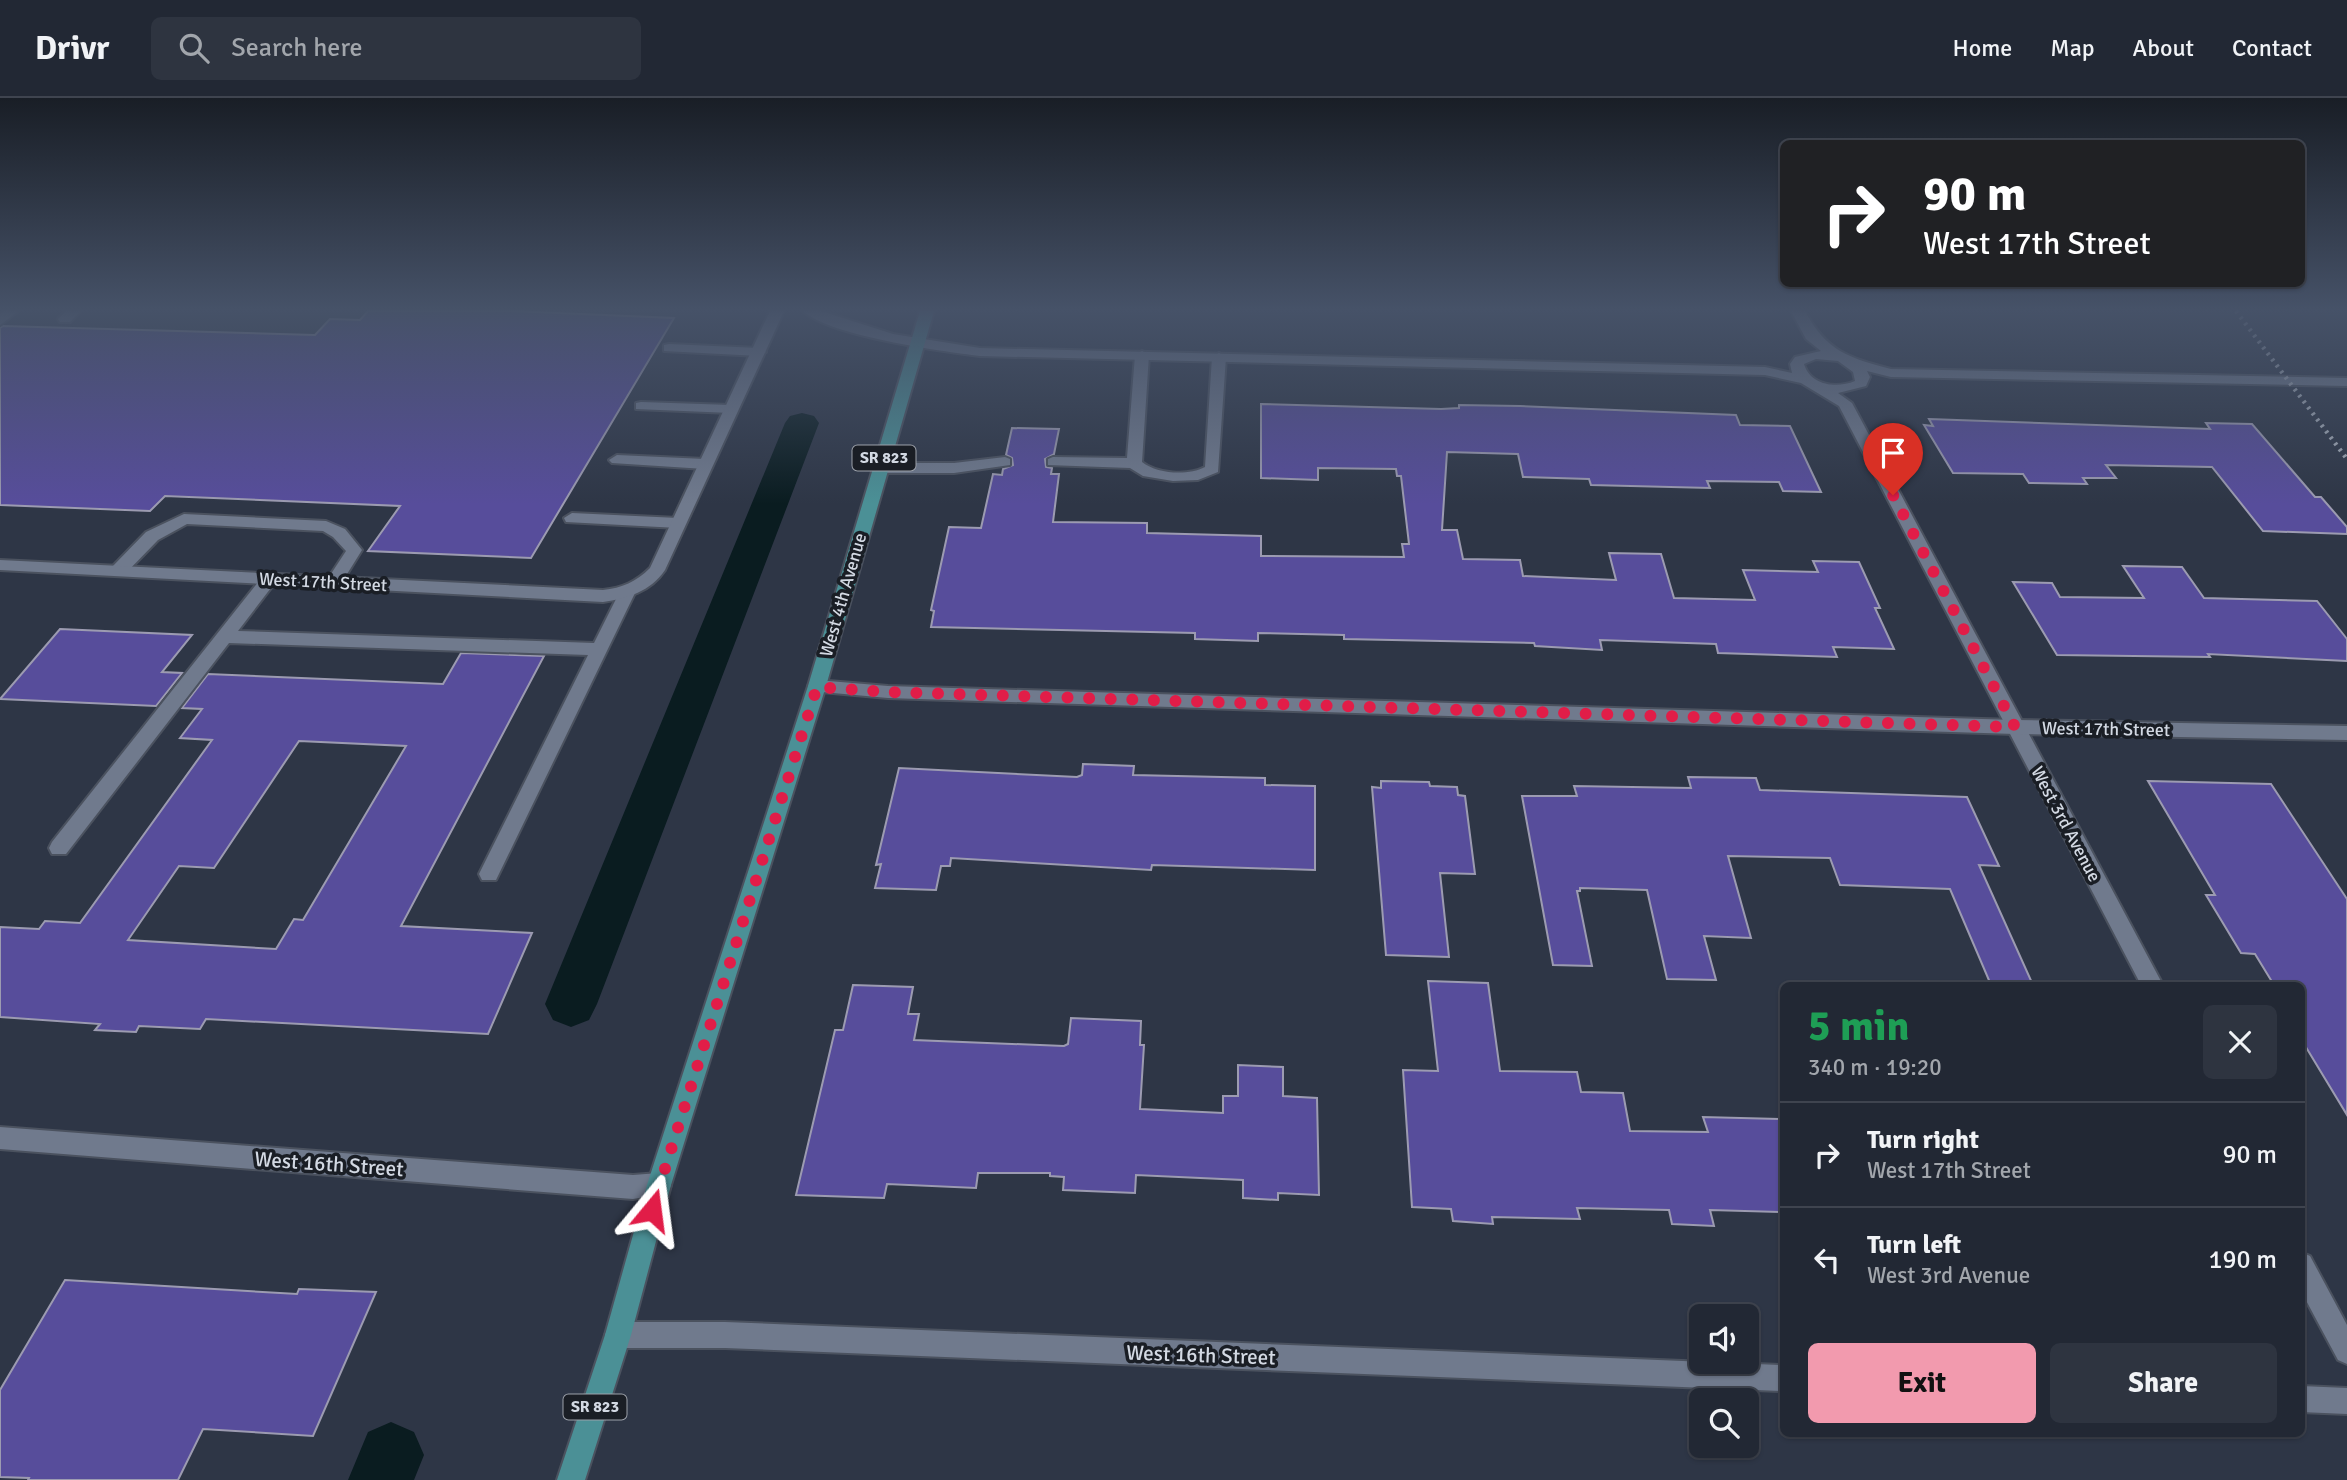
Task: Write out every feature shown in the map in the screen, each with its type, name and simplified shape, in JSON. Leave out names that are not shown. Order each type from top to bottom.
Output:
[{"type":"main road","name":"West 4th Avenue","points":[[571,1480],[618,1335],[659,1185],[817,687],[907,375]]},
{"type":"street","points":[[572,518],[678,523],[747,375]]},
{"type":"street","points":[[1140,375],[1134,463],[1137,469],[1147,474],[1201,477],[1213,469],[1218,375]]},
{"type":"street","points":[[1784,375],[1837,389],[1884,375]]},
{"type":"street","points":[[1802,375],[1845,403],[1858,385],[1860,375]]},
{"type":"street","points":[[2017,375],[2347,382]]},
{"type":"street","name":"West 3rd Avenue","points":[[1845,403],[2150,982]]},
{"type":"street","points":[[641,405],[731,409]]},
{"type":"street","points":[[617,460],[705,464]]},
{"type":"street","points":[[881,468],[954,468],[1005,462]]},
{"type":"street","points":[[1053,462],[1134,463]]},
{"type":"street","points":[[118,571],[152,536],[184,519],[300,525],[333,529],[354,550],[333,583]]},
{"type":"street","name":"West 17th Street","points":[[0,565],[603,596],[627,593],[645,584],[657,570],[678,523]]},
{"type":"street","points":[[59,848],[269,580]]},
{"type":"street","points":[[489,874],[627,593]]},
{"type":"street","points":[[224,637],[600,649]]},
{"type":"street","name":"West 17th Street","points":[[817,687],[888,692],[2015,727],[2347,733]]},
{"type":"street","name":"West 16th Street","points":[[0,1138],[620,1186],[659,1185]]},
{"type":"street","points":[[2305,1272],[2347,1351]]},
{"type":"street","name":"West 16th Street","points":[[618,1335],[725,1335],[1780,1378]]},
{"type":"street","points":[[2305,1399],[2347,1401]]},
{"type":"building","points":[[0,375],[640,375],[531,558],[368,551],[400,506],[165,496],[150,511],[0,505]]},
{"type":"building","points":[[1261,404],[1441,409],[1459,408],[1459,405],[1520,406],[1736,415],[1740,425],[1790,426],[1821,492],[1783,491],[1779,482],[1707,481],[1710,488],[1591,485],[1589,479],[1523,477],[1518,454],[1447,452],[1442,530],[1457,530],[1463,559],[1520,560],[1523,576],[1616,580],[1609,553],[1661,554],[1674,598],[1755,600],[1743,570],[1818,572],[1813,561],[1859,562],[1880,608],[1875,608],[1894,649],[1833,647],[1837,657],[1718,653],[1716,644],[1600,640],[1602,650],[1535,646],[1534,643],[1344,639],[1344,635],[1258,633],[1258,641],[1195,639],[1195,633],[931,627],[934,611],[931,610],[949,527],[981,528],[993,474],[1002,475],[1003,469],[1013,465],[1012,458],[1006,455],[1012,428],[1059,429],[1054,454],[1045,459],[1046,467],[1052,468],[1051,474],[1059,474],[1053,522],[1147,523],[1147,533],[1261,536],[1261,556],[1404,557],[1402,544],[1409,544],[1401,476],[1397,476],[1396,469],[1318,468],[1318,480],[1261,478]]},
{"type":"building","points":[[1929,419],[2210,429],[2206,423],[2252,424],[2315,497],[2321,497],[2347,527],[2347,534],[2263,531],[2212,467],[2106,465],[2116,478],[2083,478],[2087,484],[2029,483],[2023,474],[1953,473],[1924,425],[1933,426]]},
{"type":"building","points":[[2123,566],[2182,567],[2204,598],[2317,601],[2347,639],[2347,661],[2208,654],[2210,657],[2057,655],[2013,582],[2052,583],[2060,597],[2144,598]]},
{"type":"building","points":[[60,629],[192,635],[162,672],[182,673],[156,706],[0,699]]},
{"type":"building","points":[[461,653],[544,656],[401,926],[532,933],[488,1034],[206,1019],[200,1029],[139,1026],[136,1032],[95,1030],[100,1024],[0,1017],[0,927],[39,929],[45,921],[80,923],[212,740],[180,738],[202,709],[182,708],[208,674],[443,684]],"holes":[[[299,741],[406,746],[303,920],[294,919],[276,949],[128,940],[179,866],[214,868]]]},
{"type":"building","points":[[1083,764],[1134,766],[1133,775],[1265,778],[1265,785],[1315,786],[1315,870],[1152,865],[1151,870],[951,858],[950,866],[941,866],[936,890],[875,888],[881,864],[876,865],[899,768],[1077,777],[1082,775]]},
{"type":"building","points":[[1688,777],[1756,778],[1760,790],[1967,797],[1999,866],[1979,865],[2032,982],[1990,982],[1950,889],[1840,885],[1830,858],[1728,856],[1751,938],[1704,936],[1716,980],[1667,979],[1647,890],[1580,888],[1580,891],[1577,891],[1592,966],[1553,965],[1522,796],[1577,796],[1574,786],[1691,788]]},
{"type":"building","points":[[1381,781],[1429,782],[1430,786],[1457,787],[1458,795],[1465,796],[1475,874],[1440,873],[1449,957],[1386,955],[1372,787],[1381,788]]},
{"type":"building","points":[[2148,781],[2271,784],[2347,899],[2347,1115],[2305,1046],[2305,982],[2272,982],[2255,954],[2241,953],[2206,895],[2215,895]]},
{"type":"building","points":[[1428,981],[1488,983],[1500,1071],[1577,1072],[1581,1092],[1623,1093],[1630,1131],[1708,1132],[1703,1117],[1780,1119],[1780,1212],[1710,1210],[1714,1226],[1672,1224],[1669,1210],[1577,1208],[1580,1219],[1492,1217],[1493,1224],[1453,1221],[1451,1209],[1412,1207],[1403,1070],[1438,1071]]},
{"type":"building","points":[[853,985],[913,987],[908,1014],[919,1014],[914,1040],[1064,1046],[1068,1044],[1071,1018],[1141,1021],[1140,1045],[1144,1045],[1140,1109],[1223,1113],[1223,1096],[1238,1096],[1238,1065],[1283,1067],[1283,1096],[1317,1098],[1319,1195],[1278,1193],[1278,1200],[1243,1198],[1243,1180],[1136,1175],[1135,1193],[1063,1190],[1064,1177],[1050,1176],[1050,1173],[978,1173],[976,1188],[887,1184],[884,1198],[796,1195],[835,1030],[843,1030]]},
{"type":"building","points":[[65,1280],[297,1294],[299,1289],[376,1292],[313,1436],[203,1429],[178,1480],[28,1480],[29,1478],[0,1477],[0,1390]]},
{"type":"waterway","points":[[571,1004],[802,423]]},
{"type":"waterway","points":[[381,1480],[391,1455]]},
{"type":"railway","points":[[2284,375],[2347,459]]},
{"type":"route","points":[[652,1210],[817,687],[888,692],[2015,727],[1893,495]]}]
